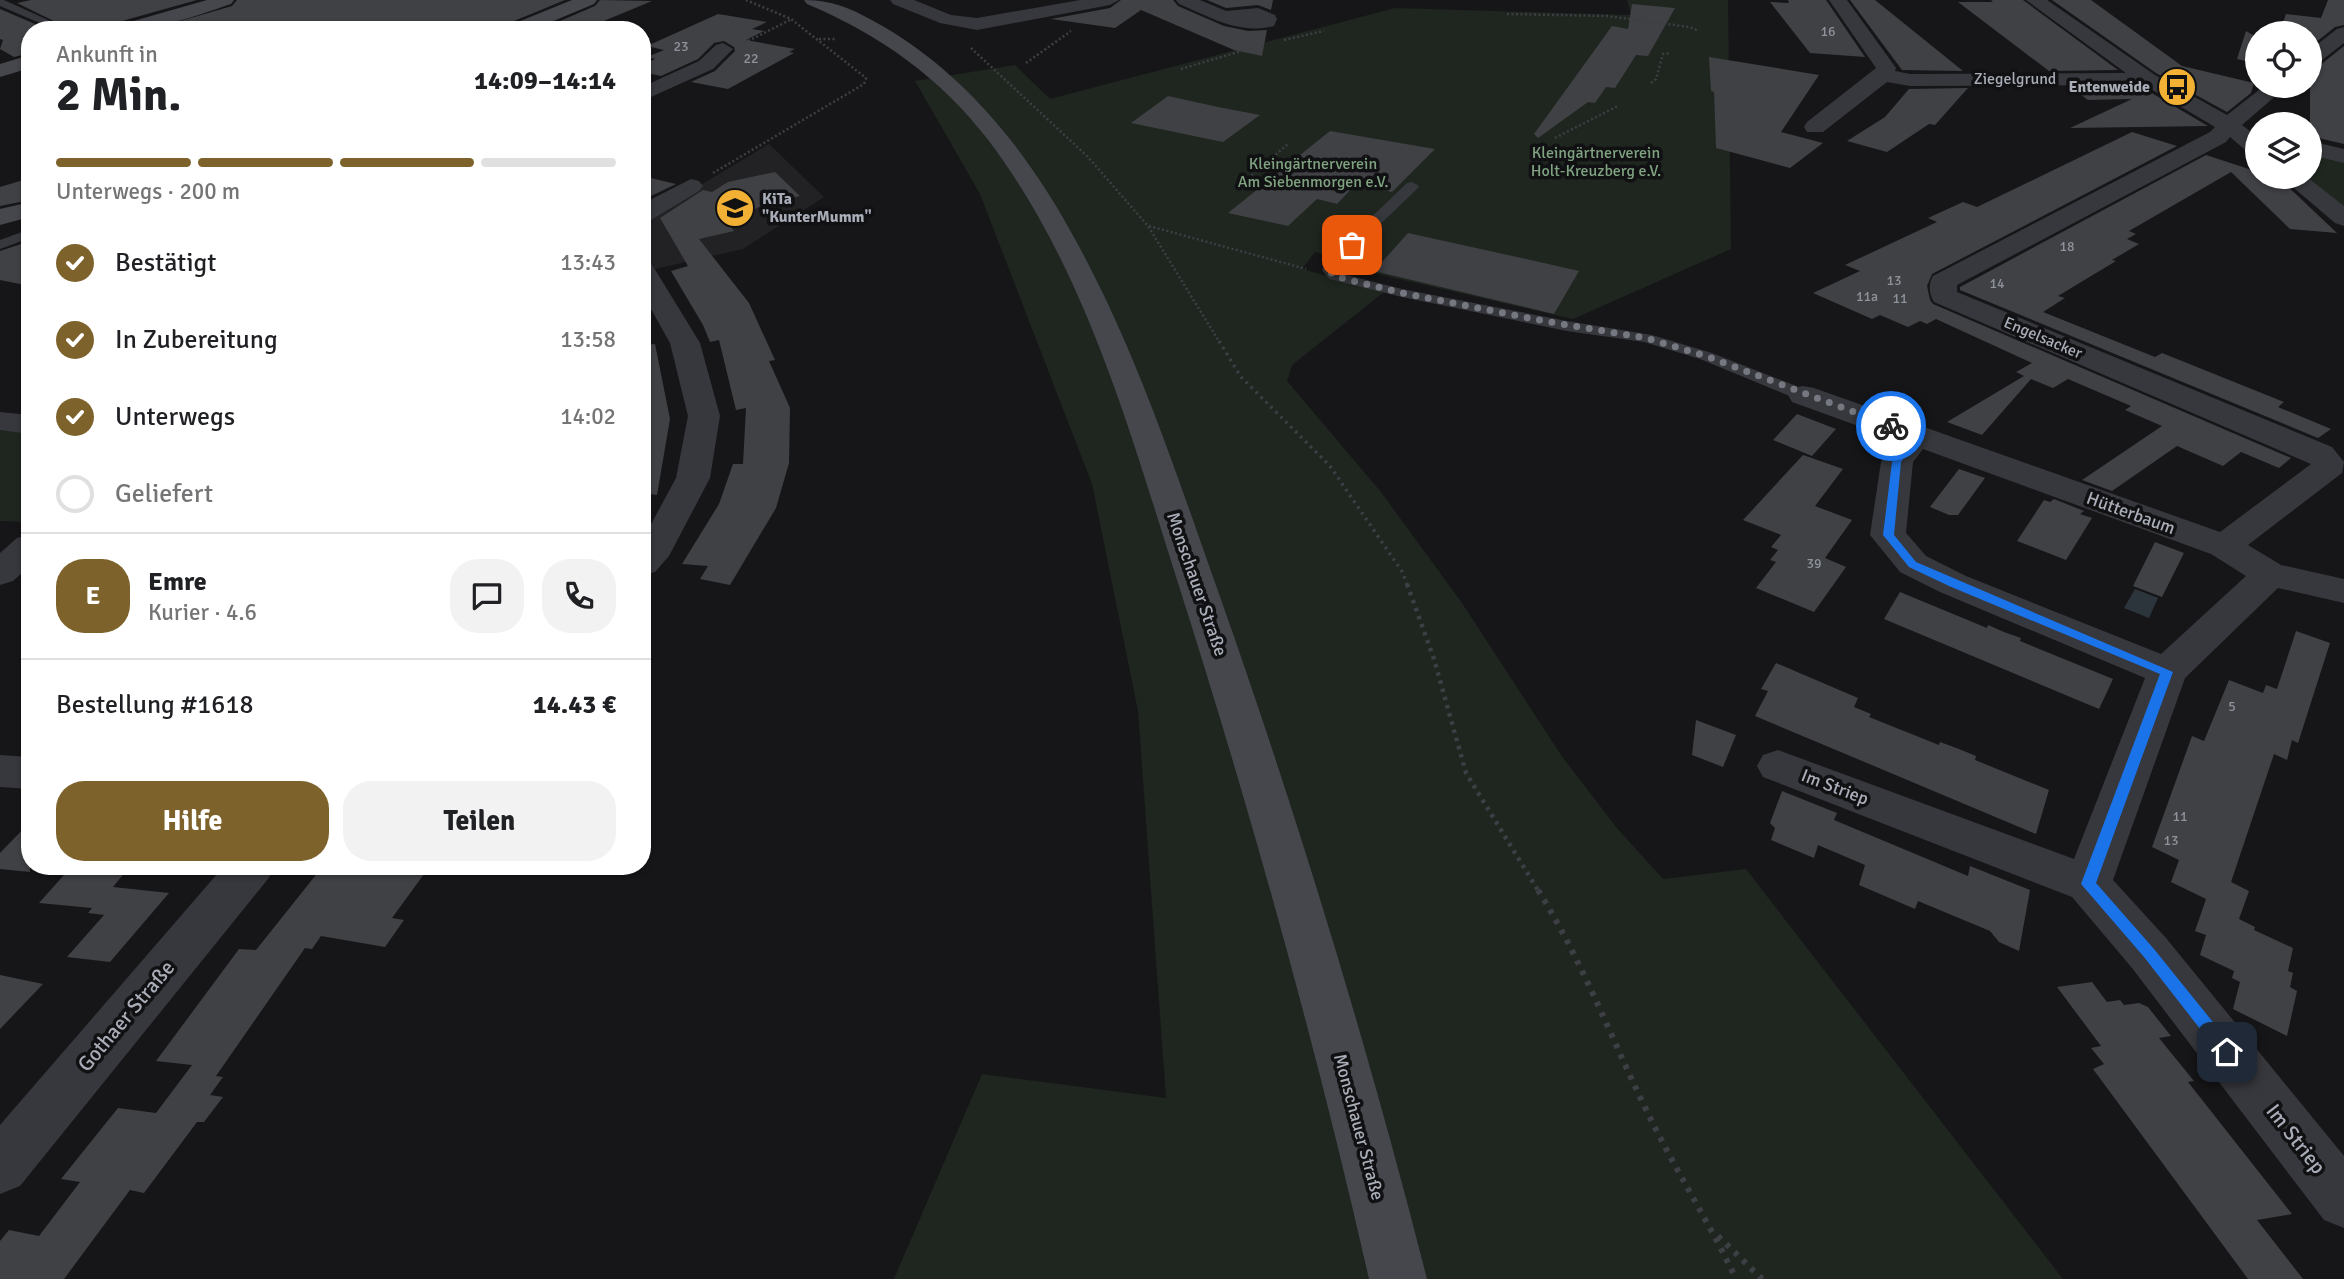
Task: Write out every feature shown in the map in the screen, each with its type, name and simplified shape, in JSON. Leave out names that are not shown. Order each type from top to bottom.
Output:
[{"type":"main road","points":[[149,21],[208,0]]},
{"type":"main road","points":[[157,21],[225,0]]},
{"type":"main road","points":[[537,21],[588,0]]},
{"type":"main road","name":"Monschauer Straße","points":[[813,0],[879,29],[936,72],[968,104],[997,137],[1025,176],[1095,305],[1131,395],[1182,538],[1251,744],[1373,1174],[1398,1279]]},
{"type":"main road","points":[[0,71],[21,64]]},
{"type":"main road","points":[[0,217],[21,211]]},
{"type":"street","points":[[899,0],[939,19],[977,24],[1110,0]]},
{"type":"street","points":[[1185,0],[1224,17]]},
{"type":"street","points":[[1815,127],[1883,75],[1886,68],[1838,0]]},
{"type":"street","points":[[2035,0],[2148,79],[2228,125],[2245,139]]},
{"type":"street","points":[[2322,50],[2344,33]]},
{"type":"street","points":[[651,92],[706,65],[723,49]]},
{"type":"street","name":"Ziegelgrund","points":[[1883,75],[1910,80],[2148,79]]},
{"type":"street","points":[[2228,125],[2262,98]]},
{"type":"street","points":[[2228,125],[2245,131]]},
{"type":"street","name":"Engelsacker","points":[[2224,546],[2330,466],[2320,454],[1944,296],[1943,282],[2218,137],[2228,125]]},
{"type":"street","points":[[2322,151],[2344,156]]},
{"type":"street","points":[[651,210],[691,186]]},
{"type":"street","points":[[2308,189],[2344,218]]},
{"type":"street","points":[[651,285],[685,344],[704,416],[693,478],[651,546]]},
{"type":"street","name":"Hütterbaum","points":[[1803,395],[2224,546],[2270,574],[2344,591]]},
{"type":"street","points":[[0,421],[21,424]]},
{"type":"street","points":[[1917,435],[1897,462],[1888,535],[1913,564],[1953,584],[2167,672]]},
{"type":"street","points":[[0,573],[21,554]]},
{"type":"street","points":[[2088,884],[2167,672],[2270,574]]},
{"type":"street","name":"Im Striep","points":[[1778,766],[2088,884],[2149,953],[2344,1200]]},
{"type":"street","points":[[0,771],[21,772]]},
{"type":"street","name":"Gothaer Straße","points":[[0,1167],[244,875]]},
{"type":"lane","points":[[1,2],[44,21]]},
{"type":"lane","points":[[1412,186],[1338,258],[1329,270],[1334,276],[1402,293],[1542,321],[1646,338],[1706,356],[1803,395]]},
{"type":"lane","points":[[0,245],[21,237]]},
{"type":"path","points":[[691,186],[864,84],[866,78],[791,19],[746,0]]},
{"type":"path","points":[[1507,14],[1607,16],[1689,27],[1699,31]]},
{"type":"path","points":[[723,49],[744,43],[791,19]]},
{"type":"path","points":[[964,42],[993,65],[1030,104],[1087,156],[1148,226],[1241,377],[1330,466],[1403,573],[1434,659],[1466,774],[1561,927],[1662,1143],[1715,1233],[1737,1279]]},
{"type":"path","points":[[1651,83],[1656,79],[1663,54],[1670,53]]},
{"type":"path","points":[[1555,138],[1618,106]]},
{"type":"path","points":[[1238,187],[1288,144]]},
{"type":"path","points":[[1148,226],[1334,276]]},
{"type":"path","points":[[1715,1233],[1762,1279]]},
{"type":"shaded area","name":"KiTa \"KunterMumm\"","points":[[769,144],[824,197],[743,249],[655,269],[651,263],[651,215]]},
{"type":"shaded area","points":[[2135,589],[2158,598],[2149,618],[2124,608]]},
{"type":"green space","points":[[1627,0],[1728,0],[1731,249],[1573,319],[1343,266],[1347,260],[1315,252],[1302,269],[1384,292],[1292,365],[1287,381],[1381,492],[1462,603],[1561,755],[1616,827],[1663,879],[1746,869],[2063,1279],[894,1279],[982,1074],[1166,1098],[1138,711],[1092,484],[980,194],[915,81],[1015,65],[1050,99],[1395,8],[1631,15]]},
{"type":"green space","points":[[2322,154],[2344,159],[2344,208],[2319,189],[2322,189]]},
{"type":"green space","points":[[0,428],[21,431],[21,522],[0,521]]},
{"type":"building","points":[[31,0],[197,0],[122,21],[54,21],[17,3]]},
{"type":"building","points":[[237,0],[565,0],[514,21],[181,21],[232,6]]},
{"type":"building","points":[[600,0],[652,1],[604,21],[560,21],[595,6]]},
{"type":"building","points":[[1121,0],[1173,0],[1178,6],[1224,26],[1248,31],[1267,30],[1262,56],[1234,50],[1141,10],[1115,28],[1051,19],[1110,8]]},
{"type":"building","points":[[1207,0],[1273,0],[1271,10],[1258,5],[1226,8]]},
{"type":"building","points":[[1788,0],[1826,0],[1865,57],[1810,53],[1770,2],[1789,3]]},
{"type":"building","points":[[1850,0],[1875,0],[1963,71],[1902,70]]},
{"type":"building","points":[[1991,0],[2023,0],[2118,70],[2049,71],[1958,2],[1993,2]]},
{"type":"building","points":[[2052,0],[2091,0],[2182,66],[2245,81],[2245,98],[2227,112],[2156,73]]},
{"type":"building","points":[[2328,0],[2344,0],[2344,25],[2335,27],[2322,37],[2322,21],[2283,21],[2286,14],[2321,18]]},
{"type":"building","points":[[1632,4],[1675,8],[1648,56],[1636,55],[1615,88],[1606,87],[1595,103],[1588,102],[1538,138],[1534,134],[1612,26],[1628,29]]},
{"type":"building","points":[[0,9],[28,21],[21,21],[21,55],[14,57],[0,49],[3,40],[0,39]]},
{"type":"building","points":[[718,14],[767,22],[752,29],[764,31],[746,40],[795,49],[789,52],[794,53],[728,89],[691,82],[715,71],[735,51],[734,47],[724,41],[714,43],[698,59],[661,76],[651,74],[651,61],[655,59],[651,55],[664,50],[651,47],[651,44]]},
{"type":"building","points":[[2245,34],[2245,61],[2237,59]]},
{"type":"building","points":[[2344,46],[2344,144],[2322,139],[2322,112],[2310,112],[2310,98],[2322,98],[2322,64]]},
{"type":"building","points":[[1709,57],[1819,75],[1781,132],[1823,143],[1790,168],[1716,148],[1714,92],[1711,91]]},
{"type":"building","points":[[1968,88],[1935,125],[1929,124],[1887,152],[1847,141],[1885,117],[1909,89]]},
{"type":"building","points":[[2072,88],[2143,88],[2208,126],[2070,128],[2132,99],[2088,100]]},
{"type":"building","points":[[1168,96],[1260,115],[1223,142],[1131,123]]},
{"type":"building","points":[[1330,131],[1435,149],[1392,192],[1356,184],[1337,204],[1317,199],[1288,226],[1228,213]]},
{"type":"building","points":[[2132,132],[2177,146],[1932,274],[1927,286],[1930,300],[1933,304],[2291,458],[2279,468],[2241,452],[2223,466],[2177,446],[2112,491],[2082,480],[2162,426],[2125,410],[2131,406],[2068,379],[2053,388],[2031,379],[1982,435],[1947,422],[2024,376],[2016,372],[2032,363],[1936,319],[1927,324],[1920,321],[1908,327],[1880,315],[1872,319],[1813,293],[1860,271],[1845,265],[1937,222],[1928,218],[1963,202],[1977,207]]},
{"type":"building","points":[[2206,155],[2245,168],[2245,186],[2231,172],[2129,231],[2136,234],[2127,239],[2139,244],[2058,296],[2065,298],[2043,312],[2155,357],[2162,353],[2284,402],[2278,407],[2331,429],[2318,438],[1960,290],[1960,287]]},
{"type":"building","points":[[775,172],[800,196],[762,205],[730,225],[734,231],[699,239],[749,303],[775,360],[769,361],[790,408],[789,463],[776,508],[730,585],[700,579],[708,566],[682,564],[719,504],[733,464],[743,464],[746,408],[736,410],[719,340],[710,342],[671,271],[688,266],[660,218],[703,190],[712,192],[728,182]]},
{"type":"building","points":[[651,178],[676,184],[651,196]]},
{"type":"building","points":[[21,181],[21,202],[0,206],[0,187]]},
{"type":"building","points":[[2249,189],[2291,189],[2337,233],[2290,229]]},
{"type":"building","points":[[1408,233],[1579,271],[1554,314],[1374,271]]},
{"type":"building","points":[[21,244],[21,284],[0,280],[0,251]]},
{"type":"building","points":[[651,344],[655,344],[670,419],[657,495],[651,494]]},
{"type":"building","points":[[1797,414],[1836,429],[1812,456],[1773,440]]},
{"type":"building","points":[[1803,455],[1843,469],[1815,506],[1852,520],[1825,558],[1846,567],[1814,612],[1756,588],[1776,562],[1770,560],[1778,550],[1771,547],[1781,535],[1743,520]]},
{"type":"building","points":[[1959,469],[1985,478],[1958,515],[1949,515],[1930,507]]},
{"type":"building","points":[[2054,499],[2084,511],[2080,514],[2092,518],[2066,560],[2017,541],[2044,500],[2050,502]]},
{"type":"building","points":[[2155,542],[2184,553],[2162,597],[2133,586]]},
{"type":"building","points":[[1900,592],[1987,628],[1988,625],[2021,638],[2020,641],[2113,679],[2099,709],[1884,619]]},
{"type":"building","points":[[2296,631],[2330,643],[2298,743],[2292,740],[2287,760],[2274,754],[2231,882],[2249,891],[2239,919],[2255,927],[2254,930],[2293,948],[2288,971],[2293,973],[2290,987],[2297,991],[2287,1036],[2233,1009],[2240,982],[2232,978],[2234,971],[2200,955],[2206,935],[2195,931],[2206,899],[2171,882],[2179,860],[2152,847],[2192,736],[2204,741],[2229,680],[2263,693],[2266,685],[2277,689]]},
{"type":"building","points":[[1776,663],[1858,698],[1854,707],[1871,714],[1869,717],[1939,745],[1940,742],[1959,749],[1976,756],[1975,760],[2049,790],[2036,834],[1755,716],[1768,691],[1761,689]]},
{"type":"building","points":[[1696,720],[1736,735],[1723,767],[1692,755]]},
{"type":"building","points":[[1782,791],[1837,813],[1834,820],[1968,876],[1970,866],[2030,890],[2019,951],[1999,942],[1990,931],[1918,901],[1915,909],[1859,885],[1865,865],[1818,845],[1814,858],[1771,840],[1775,828],[1770,823]]},
{"type":"building","points":[[21,831],[21,871],[0,869],[0,853]]},
{"type":"building","points":[[64,875],[123,875],[113,887],[169,893],[110,962],[67,957],[104,915],[88,913],[92,908],[39,903]]},
{"type":"building","points":[[316,875],[423,875],[392,918],[404,920],[385,947],[321,936],[312,949],[305,948],[216,1076],[223,1077],[210,1095],[223,1097],[204,1122],[197,1122],[144,1193],[130,1190],[64,1279],[0,1279],[0,1241],[9,1230],[39,1236],[80,1182],[61,1179],[118,1108],[156,1113],[192,1065],[156,1061],[239,949],[256,950]]},
{"type":"building","points":[[0,975],[43,984],[0,1029]]},
{"type":"building","points":[[2092,982],[2107,1002],[2120,1000],[2124,1005],[2139,1003],[2148,1007],[2171,1036],[2159,1038],[2194,1081],[2188,1082],[2292,1214],[2257,1220],[2303,1279],[2248,1279],[2093,1069],[2104,1064],[2091,1048],[2101,1046],[2057,987]]},
{"type":"way so far","points":[[1352,245],[1329,270],[1334,276],[1402,293],[1567,326],[1646,338],[1706,356],[1803,395],[1891,426]]},
{"type":"place","name":"Entenweide","points":[[2177,87]]},
{"type":"place","name":"KiTa \"KunterMumm\"","points":[[735,208]]},
{"type":"route","points":[[1891,426],[1917,435],[1897,462],[1888,535],[1913,564],[1953,584],[2167,672],[2088,884],[2149,953],[2227,1052]]},
{"type":"park label","name":"Kleingärtnerverein Holt-Kreuzberg e.V.","points":[[1596,162]]},
{"type":"park label","name":"Kleingärtnerverein Am Siebenmorgen e.V.","points":[[1313,173]]}]
